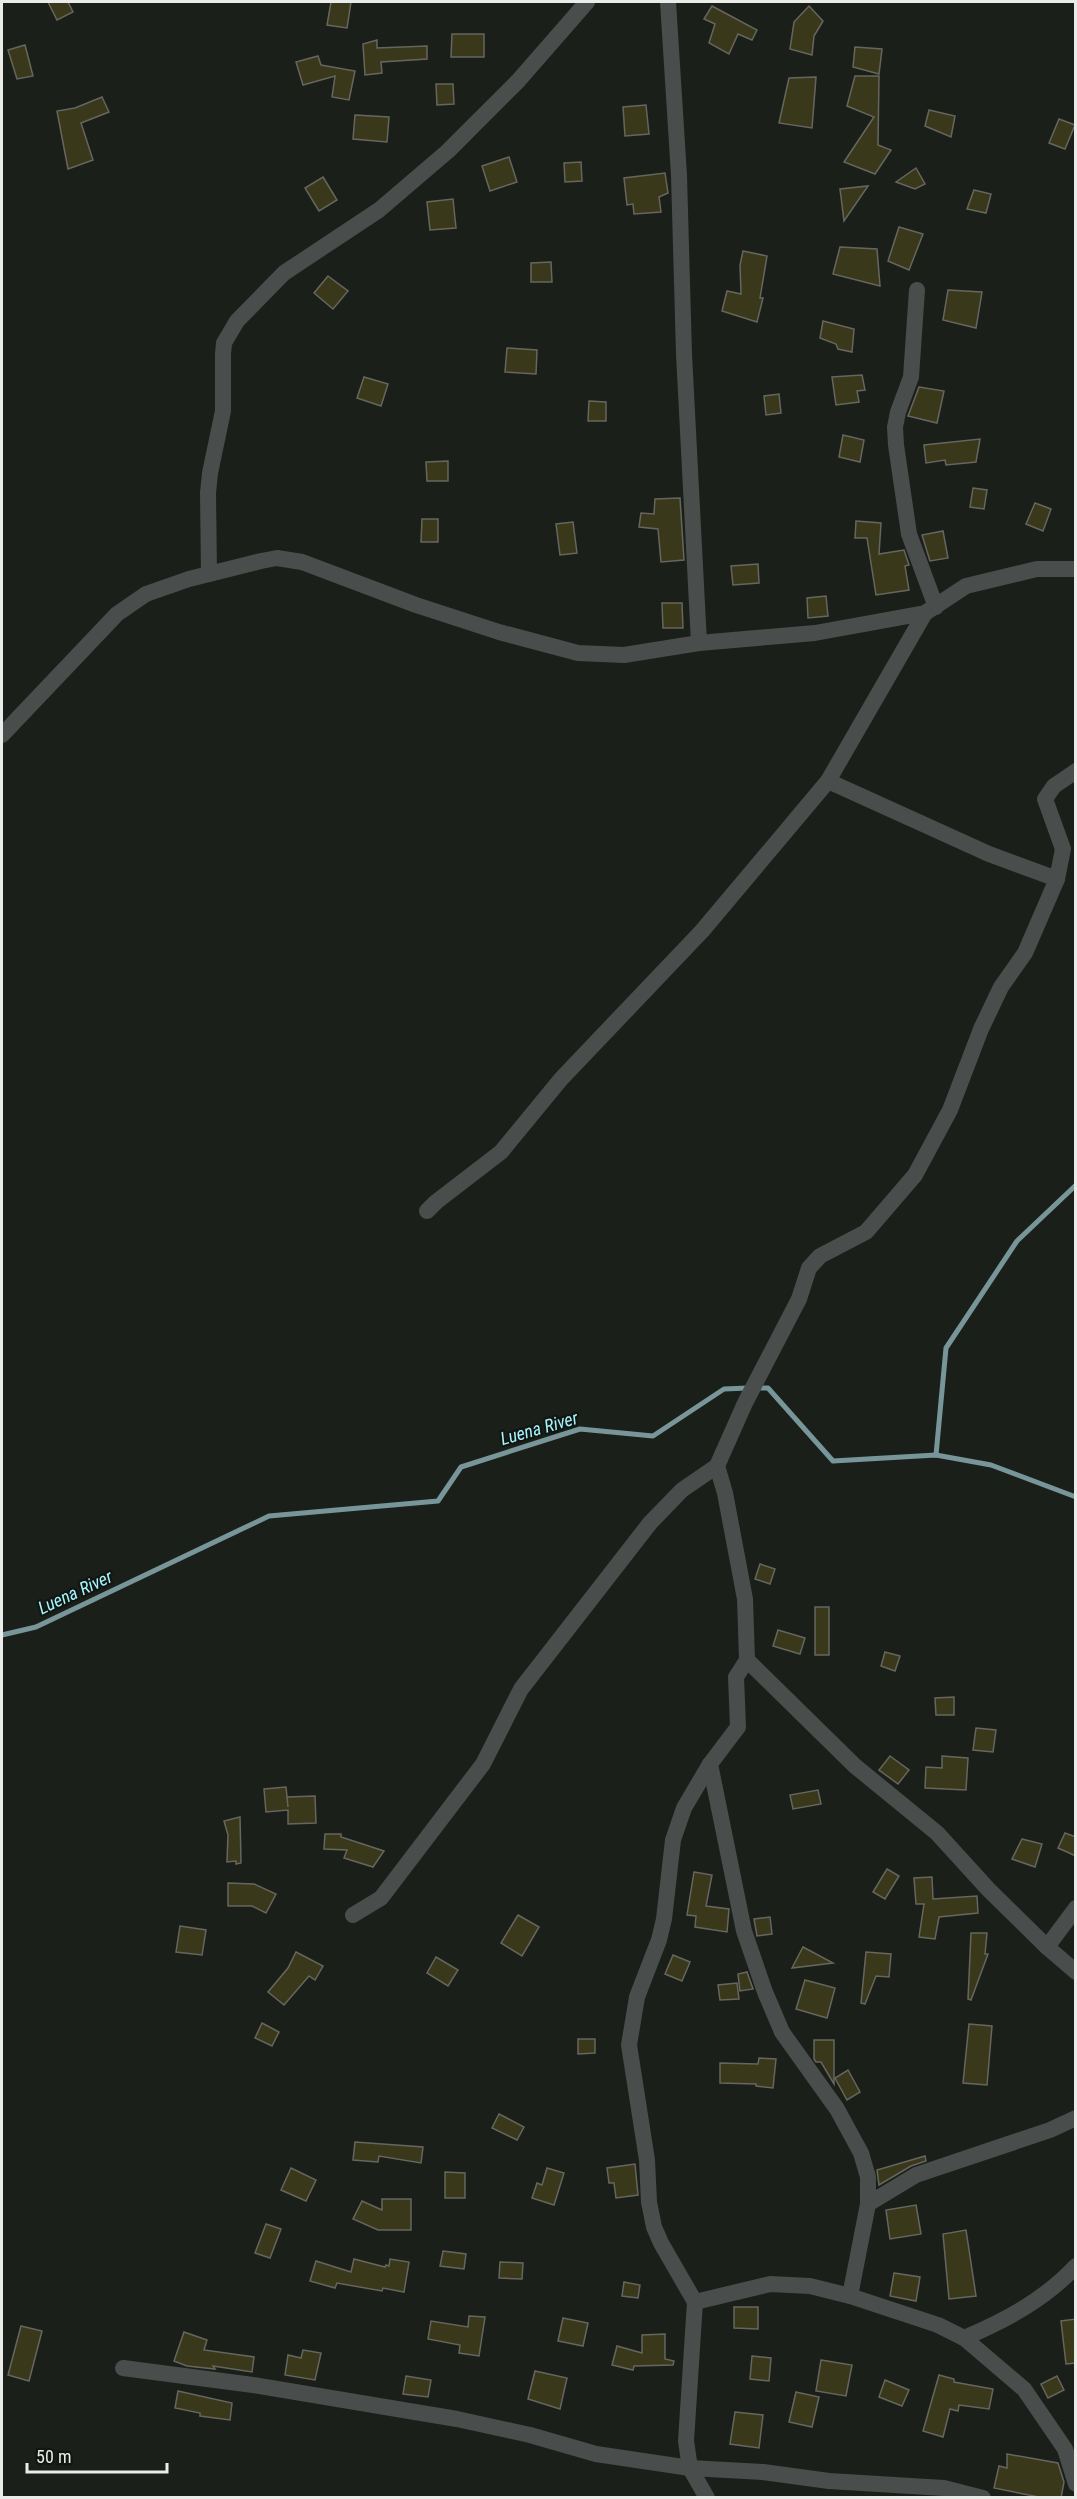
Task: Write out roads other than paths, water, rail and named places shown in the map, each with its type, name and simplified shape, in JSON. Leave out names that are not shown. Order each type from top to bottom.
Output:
[{"type":"street","points":[[208,574],[208,493],[223,411],[224,342],[237,321],[284,273],[379,210],[440,158],[504,96],[587,2]]},
{"type":"street","points":[[668,2],[679,175],[685,366],[699,643]]},
{"type":"street","points":[[916,290],[911,377],[895,427],[909,534],[931,610]]},
{"type":"street","points":[[2,735],[117,614],[146,594],[208,574],[269,560],[302,562],[416,605],[499,632],[578,652],[624,655],[699,643],[815,633],[931,610]]},
{"type":"street","points":[[427,1211],[501,1152],[561,1079],[702,931],[828,781],[931,610],[966,585],[1037,569],[1076,569]]},
{"type":"street","points":[[353,1915],[381,1898],[476,1773],[527,1681],[650,1523],[682,1490],[717,1466],[745,1403],[799,1299],[802,1282],[808,1268],[820,1256],[866,1232],[915,1175],[950,1110],[1000,987],[1025,953],[1057,879],[1063,849],[1045,799],[1054,786],[1076,771]]},
{"type":"street","points":[[828,781],[989,854],[1057,879]]},
{"type":"street","points":[[707,2498],[690,2468],[686,2441],[695,2302],[654,2227],[648,2202],[648,2160],[629,2046],[637,1997],[659,1940],[664,1919],[673,1840],[684,1808],[710,1764],[738,1727],[736,1677],[747,1660],[745,1599],[725,1493],[717,1466]]},
{"type":"street","points":[[747,1660],[855,1766],[937,1833],[988,1889],[1076,1972]]},
{"type":"street","points":[[710,1764],[744,1931],[765,1992],[782,2032],[837,2109],[861,2153],[868,2177],[868,2204],[850,2296]]},
{"type":"street","points":[[1047,1947],[1076,1908]]},
{"type":"street","points":[[868,2204],[916,2175],[1050,2130],[1076,2118]]},
{"type":"street","points":[[964,2338],[1006,2320],[1038,2300],[1076,2266]]},
{"type":"street","points":[[695,2302],[770,2284],[810,2286],[850,2296],[938,2325],[964,2338],[1024,2389],[1065,2449],[1076,2484]]},
{"type":"street","points":[[123,2368],[253,2385],[446,2417],[530,2435],[596,2454],[690,2468],[763,2472],[829,2481],[944,2488],[983,2498]]},
{"type":"waterway","points":[[936,1455],[946,1348],[1017,1241],[1076,1185]]},
{"type":"waterway","name":"Luena River","points":[[2,1635],[36,1627],[269,1516],[438,1501],[461,1467],[580,1429],[653,1436],[724,1389],[748,1388]]},
{"type":"waterway","name":"Luena River","points":[[757,1388],[768,1388],[833,1461],[936,1455],[991,1465],[1076,1497]]}]
